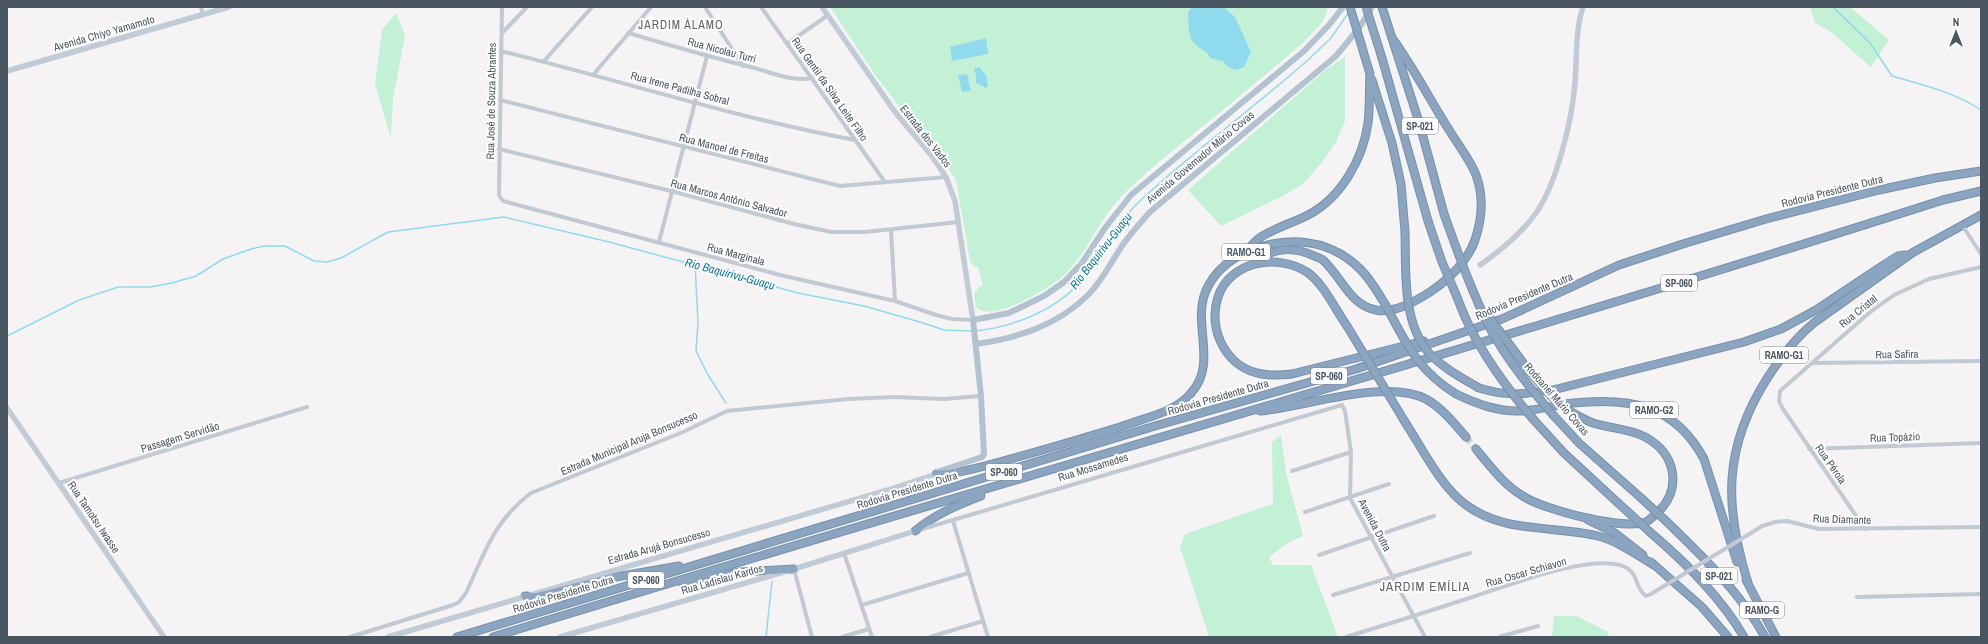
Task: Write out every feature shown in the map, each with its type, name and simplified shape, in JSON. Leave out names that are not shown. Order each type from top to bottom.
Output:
[{"type":"highway","points":[[1350,7],[1392,143],[1402,184],[1406,232],[1409,305],[1420,337],[1426,349],[1451,372],[1479,388],[1502,395],[1526,394],[1553,390],[1744,342],[1781,328],[1816,310],[1898,256],[1912,253]]},
{"type":"highway","name":"SP-021","points":[[1366,7],[1428,221],[1442,262],[1472,334],[1510,391],[1533,419],[1564,453],[1674,553],[1710,590],[1744,637]]},
{"type":"highway","name":"Rodoanel Mário Covas","points":[[1382,7],[1419,122],[1444,214],[1468,280],[1492,330],[1517,371],[1554,416],[1579,442],[1699,552],[1726,583],[1765,637]]},
{"type":"highway","points":[[1392,38],[1408,60],[1423,88],[1477,176],[1481,194],[1482,214],[1472,247],[1455,270],[1432,290],[1403,306],[1384,311],[1376,310],[1359,301],[1345,288],[1324,260],[1308,253],[1293,249],[1282,250],[1263,257],[1255,264],[1236,274],[1225,285],[1218,297],[1215,318],[1220,340],[1231,358],[1250,371],[1277,376],[1292,374],[1463,332]]},
{"type":"highway","points":[[1245,253],[1258,239],[1310,214],[1331,198],[1350,174],[1360,154],[1368,122],[1370,74]]},
{"type":"highway","name":"Rodovia Presidente Dutra","points":[[457,637],[1155,426],[1356,369],[1516,313],[1619,265],[1693,241],[1766,219],[1879,190],[1935,178],[1981,171]]},
{"type":"highway","name":"Rodovia Presidente Dutra","points":[[493,637],[1761,258],[1943,200],[1981,191]]},
{"type":"highway","name":"RAMO-G1","points":[[1748,583],[1738,553],[1733,527],[1731,493],[1735,450],[1749,411],[1778,361],[1803,332],[1912,253],[1981,215]]},
{"type":"highway","name":"RAMO-G1","points":[[936,474],[990,465],[1071,442],[1168,410],[1184,400],[1199,382],[1204,370],[1205,353],[1201,318],[1205,294],[1216,273],[1227,263],[1245,253],[1283,241],[1311,242],[1335,251],[1350,261],[1369,280],[1420,364],[1433,378],[1456,394]]},
{"type":"highway","points":[[1255,264],[1268,261],[1279,262],[1289,264],[1308,273],[1322,289],[1347,326],[1405,422],[1451,490],[1466,505],[1485,516],[1516,526],[1600,536],[1654,565]]},
{"type":"highway","points":[[1476,449],[1499,475],[1524,498],[1579,516],[1618,524],[1646,522],[1655,515],[1668,500],[1673,479],[1670,461],[1662,450],[1652,441],[1628,431],[1591,422],[1571,412],[1552,397],[1530,372],[1482,309]]},
{"type":"highway","points":[[1246,412],[1281,410],[1360,394],[1404,393],[1426,399],[1466,437]]},
{"type":"highway","name":"RAMO-G2","points":[[1456,394],[1477,404],[1505,410],[1522,411],[1614,400],[1632,402],[1653,409],[1668,417],[1684,430],[1697,445],[1704,459],[1734,554],[1748,583]]},
{"type":"highway","points":[[915,531],[932,518],[952,507],[981,496],[1000,491],[1012,482]]},
{"type":"highway","points":[[1579,516],[1615,533],[1702,607],[1728,637]]},
{"type":"highway","points":[[525,596],[536,597],[580,585],[649,571],[695,565]]},
{"type":"highway","points":[[660,586],[740,572],[794,569]]},
{"type":"highway","name":"RAMO-G","points":[[1748,583],[1776,637]]},
{"type":"main road","name":"Avenida Governador Mário Covas","points":[[973,320],[1009,313],[1044,296],[1064,282],[1082,263],[1112,218],[1131,194],[1304,51],[1329,25],[1343,7]]},
{"type":"main road","name":"Avenida Governador Mário Covas","points":[[975,341],[1018,336],[1034,331],[1070,310],[1088,295],[1125,243],[1150,212],[1324,66],[1352,37],[1372,7]]},
{"type":"main road","points":[[936,474],[940,471],[982,457],[984,454],[981,396],[973,320]]},
{"type":"street","points":[[201,7],[203,15]]},
{"type":"street","name":"Avenida Chiyo Yamamoto","points":[[7,71],[229,7]]},
{"type":"street","name":"Rua José de Souza Abrantes","points":[[499,195],[502,7]]},
{"type":"street","points":[[502,33],[527,7]]},
{"type":"street","points":[[544,61],[592,7]]},
{"type":"street","points":[[592,74],[651,7]]},
{"type":"street","points":[[705,7],[743,66]]},
{"type":"street","name":"Rua Gentil da Silva Leite Filho","points":[[761,7],[885,182]]},
{"type":"street","name":"Estrada dos Vados","points":[[822,7],[895,112],[931,155],[946,177],[955,201],[973,320]]},
{"type":"street","points":[[1480,265],[1497,252],[1528,223],[1540,206],[1553,177],[1559,158],[1574,91],[1578,34],[1583,7]]},
{"type":"street","points":[[787,44],[828,15]]},
{"type":"street","name":"Rua Nicolau Turri","points":[[628,33],[743,66],[790,77],[806,79],[812,78]]},
{"type":"street","name":"Rua Irene Padilha Sobral","points":[[501,51],[544,61],[695,102],[823,134],[855,140]]},
{"type":"street","points":[[659,242],[671,191],[708,56]]},
{"type":"street","name":"Rua Manoel de Freitas","points":[[500,100],[840,186],[946,177]]},
{"type":"street","name":"Rua Marcos Antônio Salvador","points":[[499,149],[830,232],[891,230],[958,222]]},
{"type":"street","name":"Rua Marginala","points":[[499,195],[503,201],[793,279],[895,301],[952,319],[973,320]]},
{"type":"street","points":[[1962,225],[1981,254]]},
{"type":"street","points":[[891,230],[895,301]]},
{"type":"street","name":"Rua Cristal","points":[[1784,409],[1778,396],[1780,391],[1869,313],[1894,295],[1929,279],[1981,267]]},
{"type":"street","name":"Rua Safira","points":[[1813,363],[1981,361]]},
{"type":"street","name":"Estrada Municipal Aruja Bonsucesso","points":[[350,637],[436,611],[459,602],[466,593],[496,528],[515,505],[531,493],[676,435],[723,413],[743,408],[848,399],[895,397],[944,399],[981,396]]},
{"type":"street","name":"Rua Mossamedes","points":[[844,553],[1339,405],[1344,407],[1346,411]]},
{"type":"street","name":"Passagem Servidão","points":[[59,483],[307,407]]},
{"type":"street","name":"Rua Tamotsu Iwasse","points":[[7,408],[164,637]]},
{"type":"street","name":"Rua Pérola","points":[[1784,409],[1809,449],[1865,529]]},
{"type":"street","name":"Avenida Dutra","points":[[1346,411],[1351,452],[1350,498],[1425,637]]},
{"type":"street","name":"Rua Topázio","points":[[1809,449],[1981,443]]},
{"type":"street","points":[[1292,471],[1351,452]]},
{"type":"street","name":"Estrada Arujá Bonsucesso","points":[[388,637],[888,490],[936,474]]},
{"type":"street","points":[[1305,512],[1389,484]]},
{"type":"street","points":[[1319,554],[1434,516]]},
{"type":"street","name":"Rua Diamante","points":[[1651,594],[1751,533],[1769,524],[1787,520],[1819,529],[1981,527]]},
{"type":"street","points":[[952,521],[988,637]]},
{"type":"street","points":[[844,553],[872,637]]},
{"type":"street","name":"Rua Ladislau Kardos","points":[[560,637],[844,553]]},
{"type":"street","points":[[1333,595],[1470,553]]},
{"type":"street","name":"Rua Oscar Schiavon","points":[[1346,637],[1542,575],[1564,569],[1598,564],[1609,563],[1631,571],[1635,575],[1642,593],[1646,596],[1651,594]]},
{"type":"street","points":[[794,569],[812,637]]},
{"type":"street","points":[[862,605],[968,573]]},
{"type":"street","points":[[1857,597],[1981,594]]},
{"type":"street","points":[[930,637],[983,621]]},
{"type":"street","points":[[1499,637],[1538,626]]},
{"type":"street","points":[[842,637],[869,629]]},
{"type":"green space","points":[[830,7],[1327,7],[1327,12],[1323,21],[1305,41],[1154,166],[1120,198],[1105,217],[1079,258],[1063,276],[1034,296],[1007,308],[994,311],[984,311],[976,307],[974,293],[983,285],[978,266],[974,267],[970,261],[956,180],[932,145],[913,124],[876,76]]},
{"type":"green space","points":[[1810,7],[1850,7],[1889,40],[1871,67],[1830,31],[1815,23]]},
{"type":"green space","points":[[396,13],[405,35],[393,99],[391,139],[375,84],[382,30]]},
{"type":"green space","points":[[1345,57],[1345,121],[1336,142],[1322,162],[1303,184],[1281,197],[1221,226],[1188,190],[1328,68]]},
{"type":"green space","points":[[1281,435],[1286,473],[1303,536],[1288,543],[1269,557],[1273,565],[1311,565],[1338,637],[1209,637],[1180,547],[1185,534],[1273,504],[1272,442]]},
{"type":"green space","points":[[1554,616],[1576,616],[1608,632],[1609,637],[1552,637]]},
{"type":"water","points":[[1192,7],[1222,7],[1235,17],[1251,52],[1244,67],[1237,70],[1227,66],[1223,61],[1210,58],[1207,53],[1194,43],[1190,36],[1188,24],[1188,12]]},
{"type":"water","points":[[986,38],[988,54],[952,61],[950,47]]},
{"type":"water","points":[[979,67],[986,75],[988,86],[986,88],[976,83],[974,69]]},
{"type":"water","points":[[967,74],[971,91],[962,92],[958,75]]},
{"type":"waterway","points":[[1833,7],[1870,43],[1892,76],[1927,86],[1960,98],[1981,110]]},
{"type":"waterway","name":"Rio Baquirivu-Guaçu","points":[[975,331],[990,329],[1020,321],[1049,307],[1074,288],[1084,277],[1118,226],[1133,208],[1183,163],[1309,59],[1331,38],[1349,12]]},
{"type":"waterway","name":"Rio Baquirivu-Guaçu","points":[[7,336],[79,300],[118,287],[150,287],[172,283],[196,276],[223,259],[251,249],[265,246],[285,246],[314,261],[327,262],[341,258],[388,232],[504,217],[609,242],[798,293],[864,306],[944,330],[971,331]]},
{"type":"waterway","points":[[695,264],[698,322],[696,351],[708,375],[726,403]]},
{"type":"waterway","points":[[766,637],[772,581]]},
{"type":"tunnel","points":[[1466,437],[1476,449]]},
{"type":"district","name":"JARDIM ÁLAMO","points":[[681,25]]},
{"type":"district","name":"JARDIM EMÍLIA","points":[[1425,586]]}]
